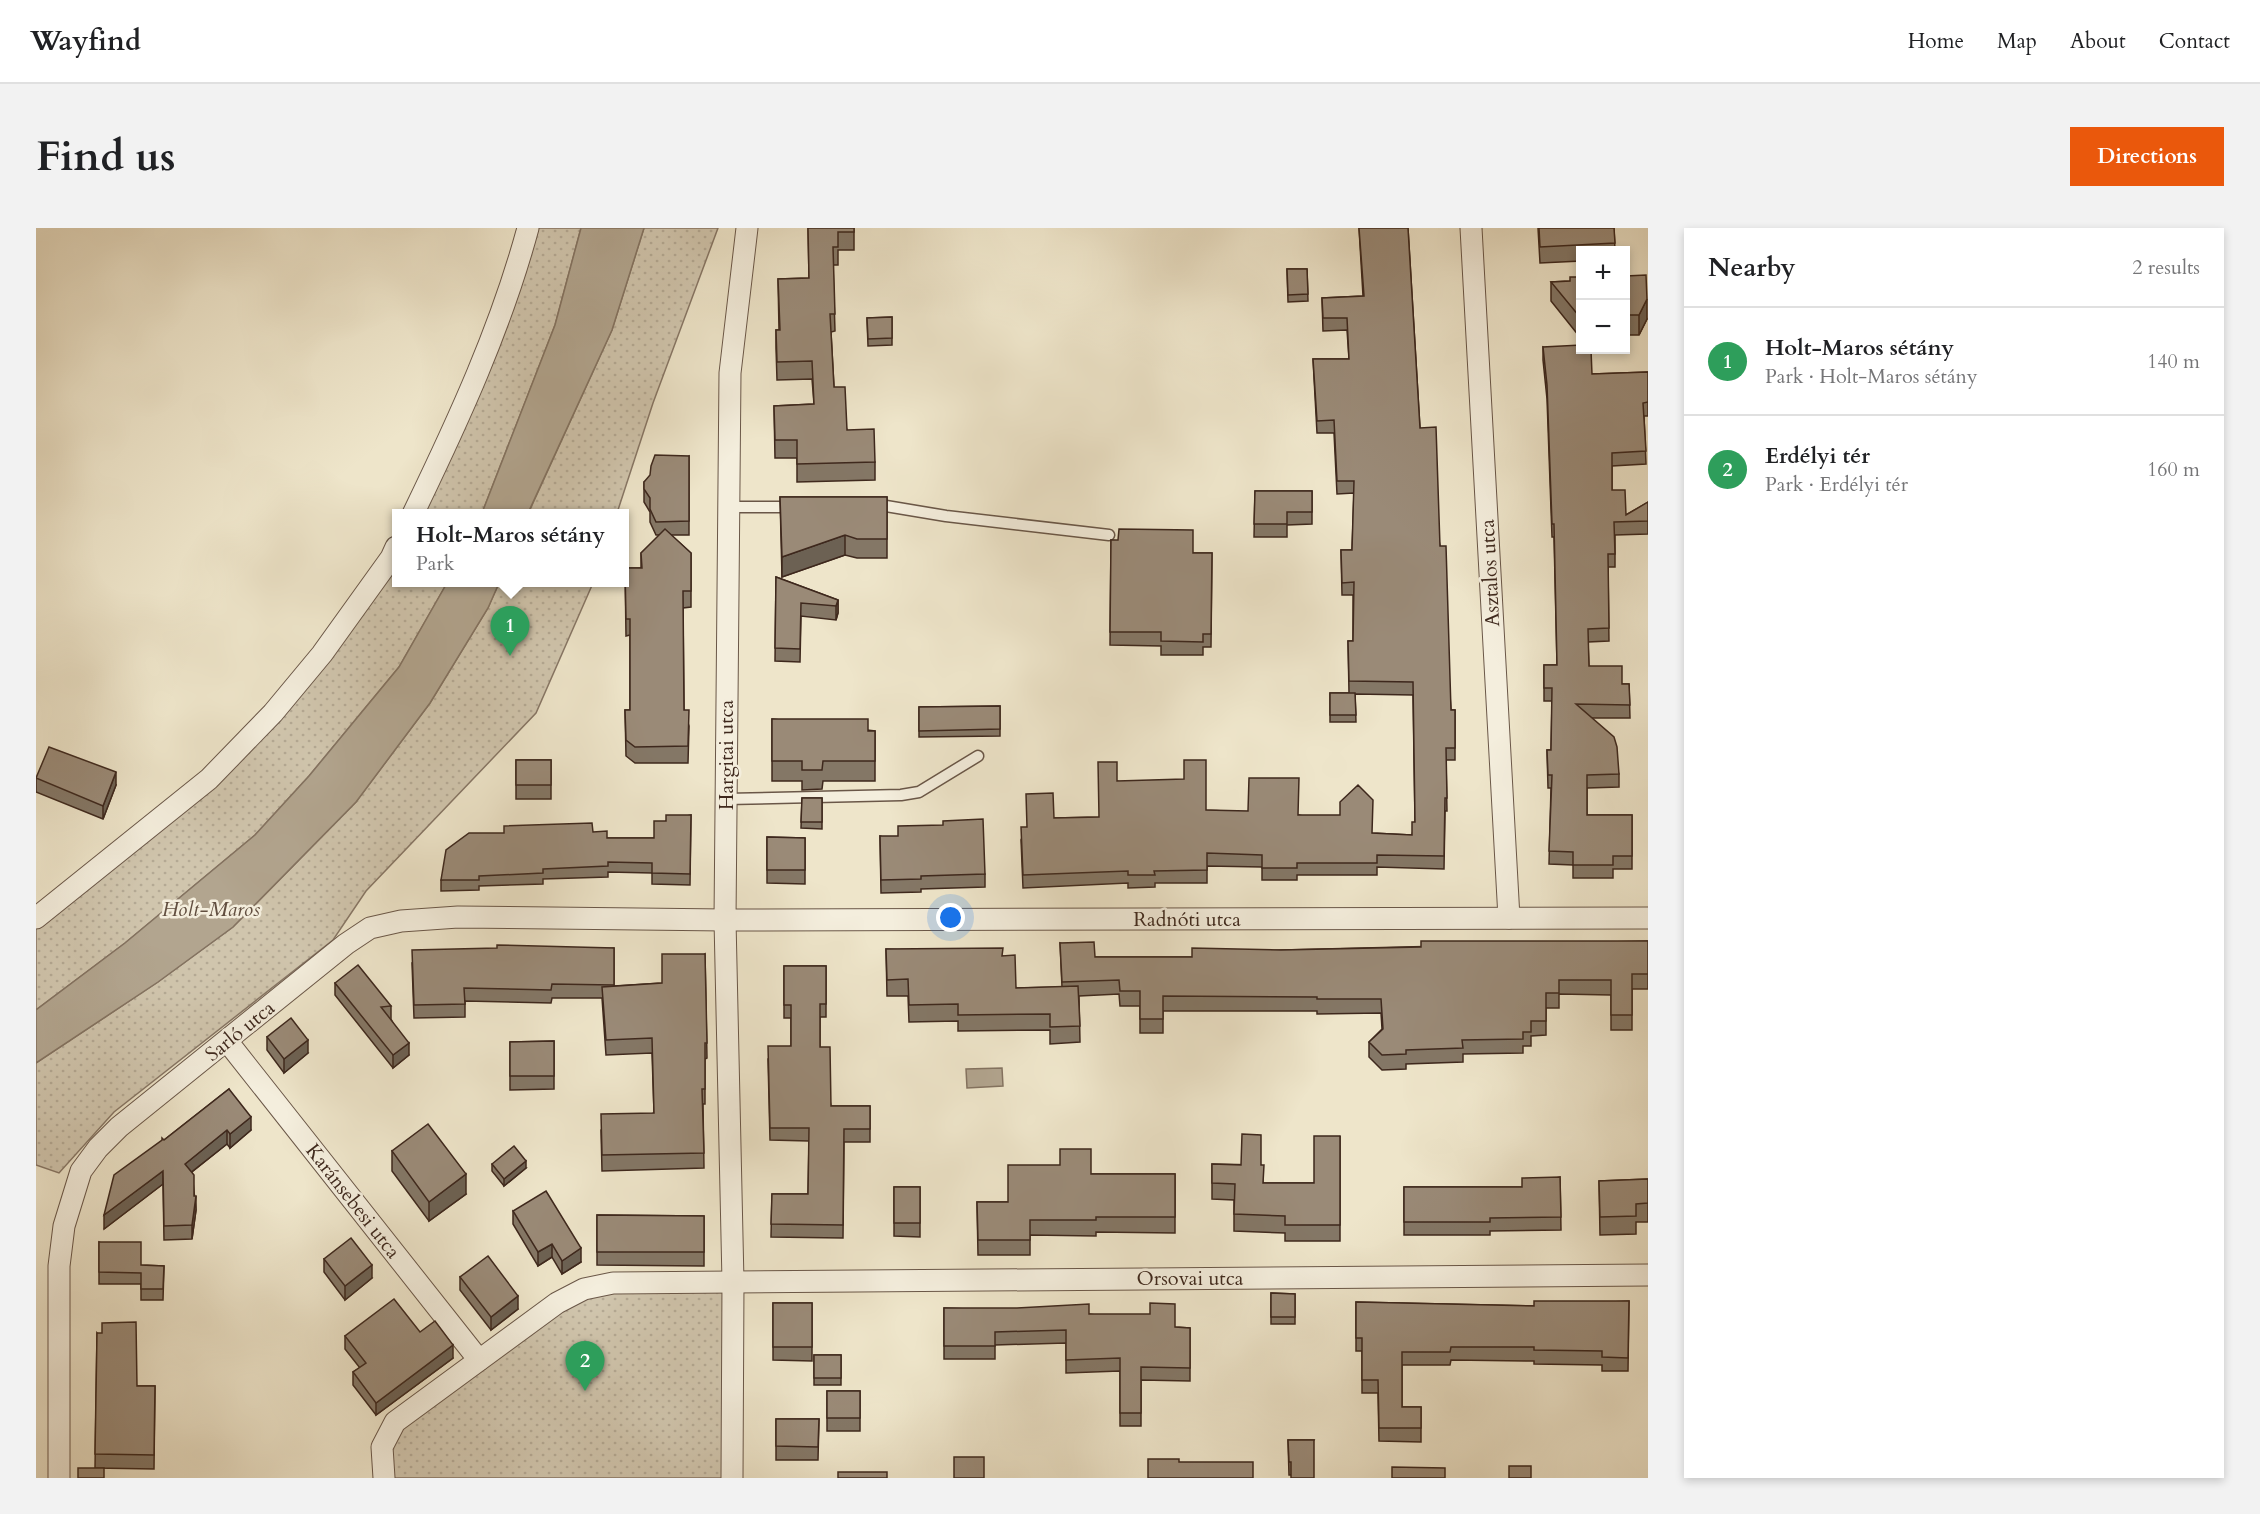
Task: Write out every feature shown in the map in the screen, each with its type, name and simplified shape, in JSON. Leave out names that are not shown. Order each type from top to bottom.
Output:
[{"type":"street","points":[[414,509],[445,448],[490,345],[516,273],[528,228]]},
{"type":"street","name":"Hargitai utca","points":[[732,1478],[733,1282],[725,920],[730,373],[747,228]]},
{"type":"street","name":"Asztalos utca","points":[[1471,228],[1509,918]]},
{"type":"street","points":[[36,918],[209,779],[273,713],[322,654],[392,554]]},
{"type":"street","name":"Sarló utca","points":[[59,1478],[59,1266],[64,1226],[81,1171],[98,1148],[119,1127],[346,944],[370,928],[401,921],[458,917],[725,920]]},
{"type":"street","name":"Radnóti utca","points":[[725,920],[1648,918]]},
{"type":"street","name":"Karánsebesi utca","points":[[227,1041],[479,1360]]},
{"type":"street","name":"Orsovai utca","points":[[384,1478],[382,1447],[395,1422],[556,1303],[584,1289],[612,1283],[1648,1275]]},
{"type":"lane","points":[[863,506],[886,506],[946,516],[1109,535]]},
{"type":"lane","points":[[729,507],[807,507]]},
{"type":"lane","points":[[726,799],[901,795],[919,792],[978,756]]},
{"type":"shaded area","points":[[528,228],[581,228],[555,325],[484,509],[415,509]]},
{"type":"shaded area","points":[[644,228],[718,228],[653,403],[618,509],[530,509],[612,330]]},
{"type":"shaded area","points":[[392,552],[392,587],[445,587],[399,667],[309,776],[255,835],[125,943],[36,1010],[36,918],[209,779]]},
{"type":"shaded area","points":[[497,587],[591,587],[536,713],[366,891],[333,940],[114,1112],[59,1173],[36,1165],[36,1063],[158,982],[233,927],[356,802],[430,703],[488,608]]},
{"type":"shaded area","points":[[733,1282],[732,1478],[384,1478],[395,1422],[584,1289]]},
{"type":"water","points":[[581,228],[644,228],[612,330],[530,509],[484,509],[555,325]]},
{"type":"water","name":"Holt-Maros","points":[[445,587],[497,587],[488,608],[430,703],[356,802],[233,927],[158,982],[36,1063],[36,1010],[125,943],[255,835],[309,776],[399,667]]},
{"type":"water","points":[[1002,1068],[1003,1086],[967,1088],[966,1069]]},
{"type":"building","points":[[808,228],[854,228],[854,232],[838,232],[838,247],[833,247],[835,314],[830,314],[834,387],[845,387],[847,430],[874,429],[875,462],[797,464],[797,440],[775,440],[774,406],[814,404],[812,361],[777,362],[776,330],[780,330],[778,279],[809,278]]},
{"type":"building","points":[[1359,228],[1408,228],[1420,428],[1436,427],[1440,546],[1446,546],[1451,710],[1455,710],[1455,748],[1446,748],[1447,798],[1445,798],[1444,856],[1377,855],[1377,863],[1297,863],[1297,868],[1262,868],[1262,855],[1207,853],[1207,870],[1154,871],[1155,875],[1128,875],[1128,871],[1023,875],[1021,827],[1027,827],[1026,794],[1053,793],[1054,818],[1099,817],[1098,762],[1117,762],[1117,781],[1184,779],[1184,760],[1206,760],[1206,810],[1248,811],[1249,778],[1299,778],[1298,815],[1340,815],[1340,802],[1358,785],[1373,800],[1372,833],[1412,835],[1412,822],[1415,822],[1413,682],[1349,681],[1348,641],[1353,641],[1354,582],[1342,583],[1341,550],[1352,550],[1354,481],[1337,481],[1334,420],[1317,421],[1313,359],[1349,359],[1347,318],[1323,318],[1322,298],[1364,296]]},
{"type":"building","points":[[1539,228],[1614,228],[1615,243],[1540,247]]},
{"type":"building","points":[[1287,269],[1307,269],[1308,294],[1288,295]]},
{"type":"building","points":[[1646,275],[1647,299],[1639,315],[1630,315],[1630,276]]},
{"type":"building","points":[[1570,277],[1576,277],[1576,312],[1551,282],[1570,281]]},
{"type":"building","points":[[892,317],[892,338],[868,339],[867,318]]},
{"type":"building","points":[[1576,345],[1576,354],[1591,354],[1592,374],[1648,372],[1648,402],[1643,403],[1646,451],[1612,453],[1612,490],[1625,490],[1626,515],[1648,502],[1648,521],[1614,522],[1615,554],[1608,554],[1609,628],[1588,629],[1589,666],[1622,666],[1622,684],[1629,684],[1630,705],[1576,704],[1614,737],[1617,747],[1619,774],[1587,775],[1587,815],[1632,815],[1632,856],[1613,856],[1613,865],[1573,865],[1573,852],[1549,851],[1552,775],[1548,775],[1547,750],[1551,750],[1552,688],[1544,688],[1544,665],[1557,665],[1554,524],[1552,524],[1547,385],[1543,347]]},
{"type":"building","points":[[655,455],[689,456],[689,521],[656,522],[650,509],[650,498],[644,489],[644,482],[650,475]]},
{"type":"building","points":[[1255,491],[1312,491],[1312,512],[1287,512],[1287,524],[1254,524]]},
{"type":"building","points":[[780,497],[887,497],[887,539],[857,539],[845,535],[782,557]]},
{"type":"building","points":[[665,529],[691,553],[691,591],[683,591],[684,710],[689,710],[688,746],[635,747],[626,740],[625,710],[630,710],[630,619],[626,619],[625,587],[629,587],[629,568],[642,568],[641,553]]},
{"type":"building","points":[[1119,529],[1193,530],[1193,553],[1212,553],[1211,634],[1203,634],[1203,642],[1161,641],[1161,632],[1110,632],[1111,540],[1118,540]]},
{"type":"building","points":[[776,577],[838,600],[836,606],[801,603],[800,649],[775,648]]},
{"type":"building","points":[[1330,693],[1355,693],[1356,715],[1330,715]]},
{"type":"building","points":[[1000,706],[1000,729],[919,731],[919,707]]},
{"type":"building","points":[[772,719],[868,719],[868,731],[875,731],[875,761],[823,761],[822,770],[802,770],[802,761],[772,761]]},
{"type":"building","points":[[49,747],[116,772],[103,806],[36,778]]},
{"type":"building","points":[[516,760],[551,760],[551,785],[516,785]]},
{"type":"building","points":[[802,798],[822,798],[822,822],[801,822]]},
{"type":"building","points":[[666,815],[691,815],[690,874],[652,873],[652,863],[608,862],[608,866],[543,869],[543,873],[479,876],[479,880],[441,880],[446,850],[469,833],[504,833],[504,826],[592,823],[593,832],[607,831],[607,838],[654,838],[654,821],[666,821]]},
{"type":"building","points":[[983,819],[985,874],[881,880],[880,836],[898,836],[898,826],[943,825],[943,821]]},
{"type":"building","points":[[767,837],[805,838],[805,870],[767,870]]},
{"type":"building","points":[[1421,941],[1648,941],[1648,974],[1632,974],[1632,1015],[1611,1015],[1611,980],[1559,980],[1559,993],[1546,993],[1546,1021],[1531,1021],[1531,1032],[1523,1032],[1523,1039],[1462,1040],[1463,1048],[1406,1050],[1406,1054],[1382,1055],[1369,1042],[1383,1029],[1381,999],[1163,996],[1163,1019],[1140,1019],[1140,991],[1120,991],[1119,980],[1062,982],[1060,943],[1094,942],[1095,957],[1192,957],[1192,948],[1281,950],[1421,947]]},
{"type":"building","points":[[497,945],[614,948],[614,985],[552,984],[551,990],[464,988],[465,1004],[414,1005],[412,950],[497,948]]},
{"type":"building","points":[[1003,948],[1002,956],[1015,955],[1016,988],[1078,986],[1080,1026],[1050,1027],[1050,1014],[958,1015],[958,1004],[909,1005],[908,979],[887,980],[886,949]]},
{"type":"building","points":[[662,954],[705,954],[707,1043],[705,1043],[705,1089],[702,1089],[704,1153],[602,1155],[601,1114],[654,1113],[652,1038],[606,1040],[602,987],[662,983]]},
{"type":"building","points":[[358,965],[391,1006],[381,1007],[409,1043],[393,1055],[335,983]]},
{"type":"building","points":[[784,966],[826,966],[826,1004],[820,1004],[820,1047],[830,1047],[831,1106],[870,1106],[870,1129],[844,1129],[843,1225],[771,1224],[772,1194],[808,1194],[809,1128],[770,1128],[768,1046],[791,1046],[791,1005],[784,1005]]},
{"type":"building","points":[[291,1018],[308,1040],[284,1059],[267,1037]]},
{"type":"building","points":[[554,1041],[554,1076],[510,1076],[510,1042]]},
{"type":"building","points":[[229,1089],[251,1117],[230,1134],[227,1130],[185,1164],[194,1175],[194,1196],[196,1196],[192,1225],[164,1226],[163,1171],[104,1215],[114,1175],[162,1138],[164,1140]]},
{"type":"building","points":[[428,1124],[466,1174],[429,1202],[392,1151]]},
{"type":"building","points":[[1242,1134],[1261,1135],[1263,1183],[1314,1183],[1314,1136],[1340,1136],[1340,1225],[1285,1225],[1285,1216],[1234,1214],[1235,1184],[1212,1183],[1212,1164],[1241,1165]]},
{"type":"building","points":[[514,1146],[526,1161],[504,1179],[492,1164]]},
{"type":"building","points":[[1060,1149],[1091,1149],[1091,1174],[1175,1174],[1175,1217],[1030,1220],[1030,1240],[978,1240],[977,1202],[1008,1202],[1008,1165],[1060,1165]]},
{"type":"building","points":[[1560,1177],[1561,1217],[1490,1218],[1490,1222],[1404,1222],[1404,1187],[1522,1187],[1522,1178]]},
{"type":"building","points":[[1648,1179],[1648,1203],[1636,1204],[1636,1216],[1600,1217],[1599,1181]]},
{"type":"building","points":[[894,1187],[920,1187],[920,1223],[894,1223]]},
{"type":"building","points":[[546,1191],[581,1248],[562,1261],[552,1244],[538,1252],[513,1211]]},
{"type":"building","points":[[597,1215],[704,1216],[704,1252],[597,1252]]},
{"type":"building","points":[[351,1238],[372,1265],[345,1286],[324,1259]]},
{"type":"building","points":[[99,1242],[141,1242],[141,1265],[164,1266],[163,1289],[141,1289],[141,1273],[99,1272]]},
{"type":"building","points":[[488,1256],[518,1296],[491,1317],[460,1277]]},
{"type":"building","points":[[1271,1293],[1295,1294],[1295,1317],[1271,1317]]},
{"type":"building","points":[[394,1299],[420,1332],[435,1321],[453,1345],[376,1403],[353,1372],[366,1363],[345,1336]]},
{"type":"building","points":[[1534,1301],[1629,1301],[1628,1358],[1602,1357],[1602,1351],[1534,1350],[1534,1347],[1451,1347],[1450,1352],[1402,1352],[1402,1407],[1421,1407],[1421,1428],[1379,1428],[1378,1380],[1362,1380],[1362,1338],[1356,1338],[1356,1302],[1534,1306]]},
{"type":"building","points":[[773,1303],[812,1303],[812,1347],[773,1347]]},
{"type":"building","points":[[1150,1303],[1175,1304],[1175,1327],[1190,1328],[1190,1368],[1141,1367],[1141,1413],[1120,1413],[1120,1358],[1066,1360],[1066,1330],[995,1332],[995,1346],[944,1346],[944,1308],[1017,1308],[1089,1304],[1089,1314],[1150,1314]]},
{"type":"building","points":[[136,1322],[137,1386],[155,1386],[154,1455],[95,1454],[97,1333],[102,1333],[102,1323]]},
{"type":"building","points":[[814,1355],[841,1355],[841,1378],[814,1378]]},
{"type":"building","points":[[827,1391],[860,1391],[860,1418],[827,1418]]},
{"type":"building","points":[[776,1419],[819,1419],[818,1447],[776,1446]]},
{"type":"building","points":[[1288,1440],[1314,1440],[1314,1478],[1291,1478]]},
{"type":"building","points":[[954,1457],[984,1457],[984,1478],[954,1478]]},
{"type":"building","points":[[1148,1459],[1179,1459],[1179,1462],[1253,1462],[1253,1478],[1148,1478]]},
{"type":"building","points":[[1509,1466],[1531,1466],[1531,1478],[1509,1478]]},
{"type":"building","points":[[1392,1467],[1445,1468],[1445,1478],[1392,1478]]},
{"type":"building","points":[[78,1468],[104,1468],[104,1478],[78,1478]]},
{"type":"building","points":[[838,1472],[887,1472],[887,1478],[838,1478]]},
{"type":"place","name":"Holt-Maros sétány","points":[[510,656]]},
{"type":"place","name":"Erdélyi tér","points":[[585,1391]]}]
